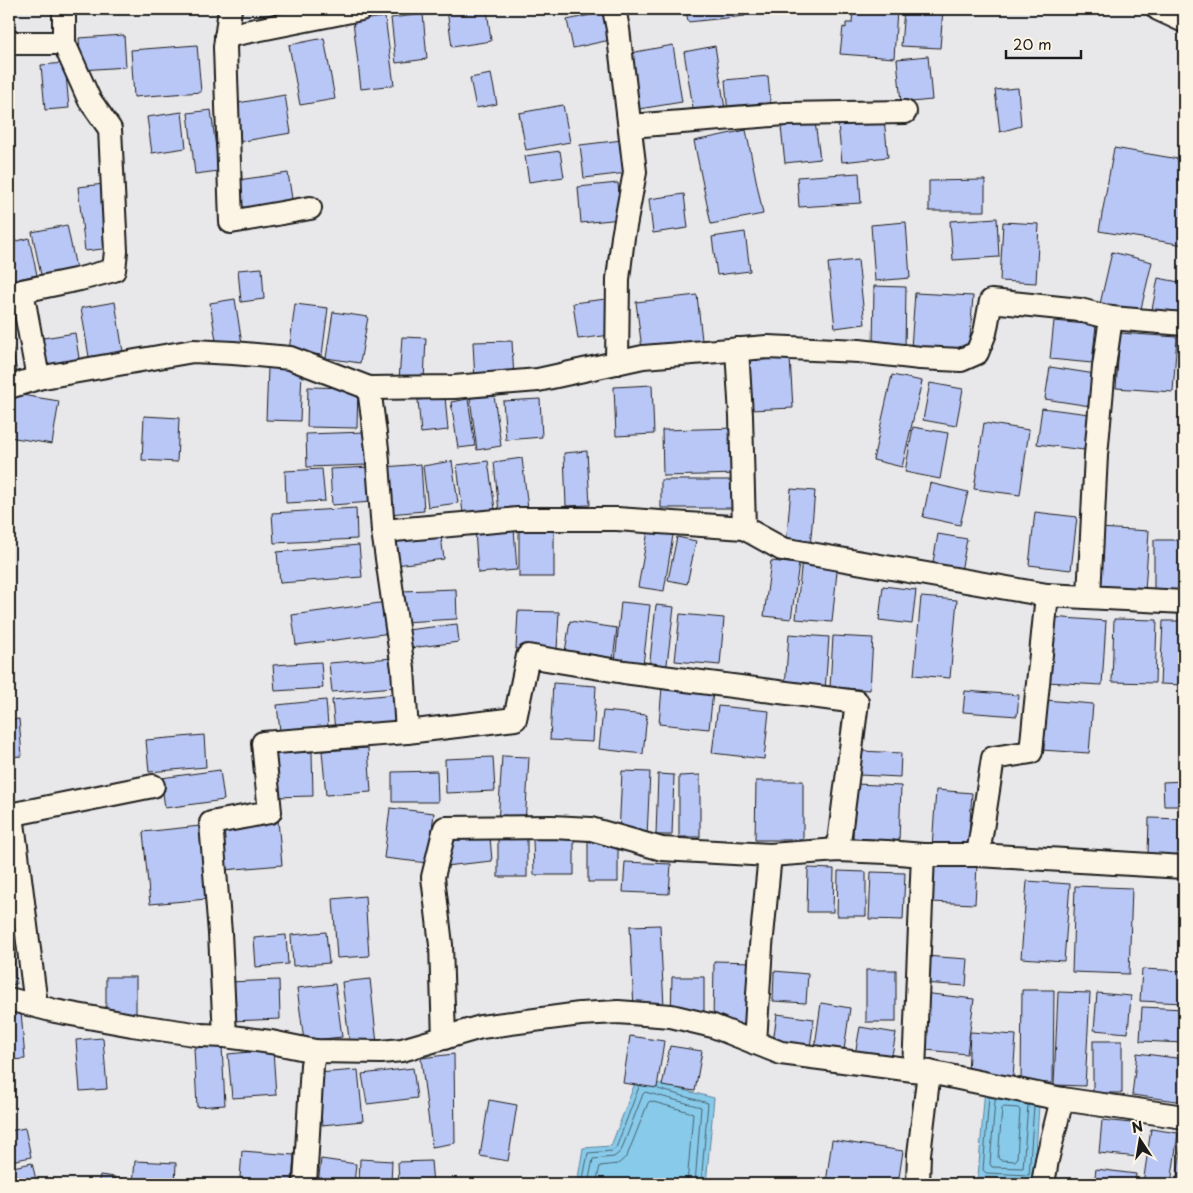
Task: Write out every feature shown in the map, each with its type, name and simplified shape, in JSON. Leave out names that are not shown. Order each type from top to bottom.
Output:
[{"type":"street","points":[[38,378],[15,291],[80,280],[114,270],[116,251],[110,129],[89,99],[64,44],[64,9]]},
{"type":"street","points":[[230,9],[226,36],[231,222],[310,208]]},
{"type":"street","points":[[226,36],[362,9]]},
{"type":"street","points":[[614,9],[635,172],[622,237],[618,279],[617,363]]},
{"type":"street","points":[[1158,9],[1184,21]]},
{"type":"street","points":[[9,43],[64,44]]},
{"type":"street","points":[[630,126],[785,114],[905,112]]},
{"type":"street","points":[[9,387],[38,378],[194,351],[290,358],[369,388],[454,387],[538,380],[643,357],[767,347],[859,351],[920,358],[961,360],[977,353],[985,333],[991,301],[1080,310],[1111,318],[1184,324]]},
{"type":"street","points":[[1090,596],[1097,445],[1104,367],[1111,318]]},
{"type":"street","points":[[737,349],[744,528]]},
{"type":"street","points":[[369,388],[377,449],[383,532],[403,669],[407,732]]},
{"type":"street","points":[[383,532],[518,519],[617,520],[744,528],[782,549],[1047,595],[1184,602]]},
{"type":"street","points":[[978,855],[993,758],[1031,752],[1047,595]]},
{"type":"street","points":[[226,1036],[211,823],[270,812],[263,743],[407,732],[515,719],[528,656],[624,672],[857,702],[838,850]]},
{"type":"street","points":[[36,1005],[11,815],[153,786]]},
{"type":"street","points":[[444,1038],[440,945],[433,877],[445,828],[552,827],[591,829],[662,849],[770,855],[838,850],[923,855],[978,855],[1184,867]]},
{"type":"street","points":[[755,1043],[761,946],[770,855]]},
{"type":"street","points":[[918,1184],[922,1071],[923,855]]},
{"type":"street","points":[[9,999],[132,1025],[201,1035],[271,1042],[315,1051],[380,1052],[402,1050],[481,1027],[580,1014],[618,1012],[671,1016],[713,1026],[782,1053],[922,1071],[1062,1098],[1184,1117]]},
{"type":"street","points":[[305,1184],[312,1065],[315,1051]]},
{"type":"street","points":[[1043,1184],[1062,1098]]},
{"type":"water","points":[[637,1078],[714,1098],[706,1184],[577,1184],[583,1148],[611,1146]]},
{"type":"water","points":[[985,1087],[1040,1091],[1034,1181],[978,1177]]},
{"type":"building","points":[[487,9],[491,41],[452,47],[447,10]]},
{"type":"building","points":[[686,9],[744,9],[745,16],[688,22]]},
{"type":"building","points":[[853,9],[897,9],[894,58],[840,54],[843,27],[846,28],[846,23],[852,23]]},
{"type":"building","points":[[904,9],[943,9],[940,48],[901,46]]},
{"type":"building","points":[[604,12],[610,40],[573,48],[567,20]]},
{"type":"building","points":[[423,14],[427,59],[396,63],[391,18]]},
{"type":"building","points":[[385,17],[394,85],[361,89],[353,21]]},
{"type":"building","points":[[124,35],[126,67],[81,70],[79,38]]},
{"type":"building","points":[[324,38],[335,99],[300,105],[289,45]]},
{"type":"building","points":[[197,45],[201,92],[134,97],[131,50]]},
{"type":"building","points":[[673,45],[682,102],[639,109],[630,53]]},
{"type":"building","points":[[715,46],[726,115],[695,120],[684,52]]},
{"type":"building","points":[[928,56],[932,100],[901,103],[897,59]]},
{"type":"building","points":[[65,63],[69,108],[45,110],[41,65]]},
{"type":"building","points":[[491,74],[497,104],[476,108],[470,78]]},
{"type":"building","points":[[768,76],[771,110],[728,114],[725,80]]},
{"type":"building","points":[[1018,88],[1021,126],[1000,132],[995,90]]},
{"type":"building","points":[[285,95],[291,133],[238,142],[232,104]]},
{"type":"building","points":[[563,105],[570,142],[526,150],[519,113]]},
{"type":"building","points":[[211,110],[219,171],[195,174],[188,113]]},
{"type":"building","points":[[182,112],[186,148],[152,153],[147,117]]},
{"type":"building","points":[[884,119],[888,157],[842,162],[838,124]]},
{"type":"building","points":[[815,122],[820,159],[785,163],[781,127]]},
{"type":"building","points":[[746,130],[763,214],[711,224],[694,141]]},
{"type":"building","points":[[631,139],[635,172],[584,178],[580,145]]},
{"type":"building","points":[[1114,148],[1184,160],[1184,245],[1099,231]]},
{"type":"building","points":[[560,151],[564,177],[529,182],[525,156]]},
{"type":"building","points":[[288,173],[293,205],[243,212],[238,180]]},
{"type":"building","points":[[859,173],[861,203],[799,207],[797,177]]},
{"type":"building","points":[[985,180],[985,211],[929,211],[929,181]]},
{"type":"building","points":[[618,183],[621,219],[581,223],[578,187]]},
{"type":"building","points":[[104,184],[111,248],[85,251],[78,187]]},
{"type":"building","points":[[684,194],[688,228],[653,233],[649,199]]},
{"type":"building","points":[[997,218],[999,257],[953,260],[950,221]]},
{"type":"building","points":[[906,222],[910,278],[875,281],[871,225]]},
{"type":"building","points":[[1003,222],[1039,224],[1036,283],[1000,281]]},
{"type":"building","points":[[67,225],[76,268],[41,275],[32,232]]},
{"type":"building","points":[[745,232],[750,271],[717,275],[712,237]]},
{"type":"building","points":[[29,238],[37,275],[9,281],[9,243]]},
{"type":"building","points":[[1112,252],[1152,262],[1140,313],[1100,304]]},
{"type":"building","points":[[858,260],[865,324],[835,328],[828,263]]},
{"type":"building","points":[[262,268],[264,299],[241,302],[238,270]]},
{"type":"building","points":[[1158,278],[1184,283],[1184,316],[1151,315]]},
{"type":"building","points":[[874,286],[906,287],[905,350],[873,349]]},
{"type":"building","points":[[915,293],[973,296],[969,352],[911,348]]},
{"type":"building","points":[[697,295],[703,349],[643,357],[636,302]]},
{"type":"building","points":[[235,299],[242,344],[217,347],[210,303]]},
{"type":"building","points":[[606,299],[611,335],[578,339],[573,303]]},
{"type":"building","points":[[115,302],[123,352],[89,357],[81,308]]},
{"type":"building","points":[[295,304],[328,308],[322,355],[289,351]]},
{"type":"building","points":[[333,312],[368,317],[360,363],[326,358]]},
{"type":"building","points":[[1054,321],[1096,325],[1092,363],[1050,359]]},
{"type":"building","points":[[75,333],[80,364],[43,370],[37,339]]},
{"type":"building","points":[[1120,333],[1177,337],[1173,392],[1116,388]]},
{"type":"building","points":[[402,337],[426,338],[424,381],[399,380]]},
{"type":"building","points":[[512,341],[514,380],[475,382],[473,342]]},
{"type":"building","points":[[12,347],[18,378],[9,379],[9,348]]},
{"type":"building","points":[[790,358],[793,408],[750,410],[747,361]]},
{"type":"building","points":[[1050,367],[1095,374],[1090,406],[1045,399]]},
{"type":"building","points":[[268,368],[302,369],[300,421],[266,420]]},
{"type":"building","points":[[892,375],[922,381],[902,467],[873,460]]},
{"type":"building","points":[[930,383],[963,389],[956,426],[923,420]]},
{"type":"building","points":[[652,385],[654,434],[616,436],[614,387]]},
{"type":"building","points":[[308,387],[358,388],[357,428],[307,427]]},
{"type":"building","points":[[9,393],[59,401],[52,444],[9,437]]},
{"type":"building","points":[[494,395],[501,446],[477,450],[470,398]]},
{"type":"building","points":[[445,397],[448,430],[421,433],[418,400]]},
{"type":"building","points":[[468,399],[475,446],[458,448],[451,402]]},
{"type":"building","points":[[540,399],[542,437],[506,440],[503,401]]},
{"type":"building","points":[[1042,408],[1089,414],[1084,450],[1037,444]]},
{"type":"building","points":[[144,416],[179,418],[177,462],[142,460]]},
{"type":"building","points":[[984,423],[1029,430],[1020,495],[974,489]]},
{"type":"building","points":[[913,427],[948,433],[940,479],[905,472]]},
{"type":"building","points":[[737,428],[739,474],[663,476],[662,430]]},
{"type":"building","points":[[366,432],[368,465],[307,467],[306,434]]},
{"type":"building","points":[[587,451],[590,505],[566,506],[564,453]]},
{"type":"building","points":[[522,458],[528,509],[499,512],[494,462]]},
{"type":"building","points":[[452,461],[458,503],[428,507],[423,466]]},
{"type":"building","points":[[488,461],[495,509],[463,513],[457,465]]},
{"type":"building","points":[[421,464],[424,511],[389,514],[385,467]]},
{"type":"building","points":[[370,467],[372,502],[332,505],[330,469]]},
{"type":"building","points":[[322,469],[325,501],[286,503],[285,471]]},
{"type":"building","points":[[661,480],[733,480],[733,508],[661,508]]},
{"type":"building","points":[[930,483],[968,492],[960,525],[923,517]]},
{"type":"building","points":[[791,489],[815,491],[810,548],[786,546]]},
{"type":"building","points":[[356,508],[357,539],[274,543],[272,513]]},
{"type":"building","points":[[1035,512],[1077,517],[1071,570],[1029,565]]},
{"type":"building","points":[[514,528],[517,570],[478,573],[475,531]]},
{"type":"building","points":[[1099,528],[1149,531],[1145,591],[1095,587]]},
{"type":"building","points":[[440,529],[444,559],[396,565],[392,535]]},
{"type":"building","points":[[519,529],[554,529],[554,577],[519,577]]},
{"type":"building","points":[[648,531],[673,535],[664,591],[638,587]]},
{"type":"building","points":[[938,534],[967,539],[960,577],[931,573]]},
{"type":"building","points":[[677,537],[696,541],[687,584],[668,580]]},
{"type":"building","points":[[1154,540],[1184,540],[1184,599],[1154,599]]},
{"type":"building","points":[[359,545],[362,577],[280,583],[277,552]]},
{"type":"building","points":[[802,558],[838,561],[832,622],[796,619]]},
{"type":"building","points":[[771,561],[799,564],[791,619],[764,616]]},
{"type":"building","points":[[883,586],[916,590],[912,624],[879,620]]},
{"type":"building","points":[[456,589],[457,619],[403,622],[402,591]]},
{"type":"building","points":[[921,597],[957,600],[950,678],[914,675]]},
{"type":"building","points":[[387,602],[391,633],[296,645],[292,615]]},
{"type":"building","points":[[621,602],[650,605],[643,665],[615,662]]},
{"type":"building","points":[[656,605],[674,607],[666,672],[649,669]]},
{"type":"building","points":[[518,611],[559,612],[557,650],[516,649]]},
{"type":"building","points":[[680,614],[724,618],[720,665],[675,661]]},
{"type":"building","points":[[1050,617],[1106,621],[1102,685],[1046,682]]},
{"type":"building","points":[[1114,619],[1157,620],[1155,683],[1112,682]]},
{"type":"building","points":[[570,621],[617,628],[613,659],[565,652]]},
{"type":"building","points":[[1163,621],[1184,621],[1184,685],[1160,684]]},
{"type":"building","points":[[457,624],[459,642],[410,648],[407,630]]},
{"type":"building","points":[[9,633],[15,634],[9,665]]},
{"type":"building","points":[[789,634],[829,637],[825,691],[785,687]]},
{"type":"building","points":[[833,636],[873,638],[870,690],[830,687]]},
{"type":"building","points":[[393,658],[395,687],[332,692],[329,663]]},
{"type":"building","points":[[321,662],[323,688],[275,691],[273,665]]},
{"type":"building","points":[[553,683],[596,686],[593,742],[550,740]]},
{"type":"building","points":[[662,687],[713,692],[709,729],[659,724]]},
{"type":"building","points":[[965,691],[1019,695],[1017,716],[963,712]]},
{"type":"building","points":[[397,694],[400,724],[335,731],[332,700]]},
{"type":"building","points":[[326,700],[328,726],[280,731],[277,705]]},
{"type":"building","points":[[1045,700],[1093,704],[1089,753],[1041,750]]},
{"type":"building","points":[[718,706],[769,711],[764,759],[712,753]]},
{"type":"building","points":[[603,711],[647,715],[643,754],[599,749]]},
{"type":"building","points":[[19,719],[22,756],[9,757],[9,720]]},
{"type":"building","points":[[204,735],[206,767],[149,772],[146,740]]},
{"type":"building","points":[[368,748],[371,792],[326,795],[322,751]]},
{"type":"building","points":[[861,751],[901,753],[900,777],[859,775]]},
{"type":"building","points":[[312,752],[313,796],[273,797],[272,753]]},
{"type":"building","points":[[502,756],[529,757],[525,825],[498,824]]},
{"type":"building","points":[[493,757],[495,791],[446,793],[445,759]]},
{"type":"building","points":[[220,770],[224,800],[165,808],[161,778]]},
{"type":"building","points":[[437,771],[438,802],[392,802],[392,772]]},
{"type":"building","points":[[622,771],[650,772],[647,836],[619,835]]},
{"type":"building","points":[[658,774],[674,775],[672,835],[656,835]]},
{"type":"building","points":[[700,775],[700,837],[679,837],[679,776]]},
{"type":"building","points":[[756,781],[803,781],[803,840],[755,840]]},
{"type":"building","points":[[1184,781],[1184,806],[1164,806],[1163,782]]},
{"type":"building","points":[[855,784],[901,786],[899,841],[853,838]]},
{"type":"building","points":[[936,790],[972,793],[968,850],[932,847]]},
{"type":"building","points":[[390,808],[434,813],[428,863],[384,858]]},
{"type":"building","points":[[1149,818],[1184,819],[1184,857],[1148,856]]},
{"type":"building","points":[[278,820],[282,865],[224,870],[221,826]]},
{"type":"building","points":[[200,826],[207,899],[150,904],[143,832]]},
{"type":"building","points":[[498,835],[527,835],[527,877],[498,877]]},
{"type":"building","points":[[490,837],[492,861],[445,866],[443,841]]},
{"type":"building","points":[[574,837],[574,875],[534,875],[533,838]]},
{"type":"building","points":[[588,838],[618,838],[618,882],[588,882]]},
{"type":"building","points":[[625,862],[671,864],[669,894],[623,892]]},
{"type":"building","points":[[931,863],[977,865],[975,904],[930,902]]},
{"type":"building","points":[[808,868],[834,869],[833,912],[807,912]]},
{"type":"building","points":[[838,871],[866,872],[866,916],[837,916]]},
{"type":"building","points":[[871,872],[905,873],[903,920],[869,919]]},
{"type":"building","points":[[1027,881],[1070,884],[1064,961],[1021,958]]},
{"type":"building","points":[[1075,886],[1132,888],[1129,974],[1072,972]]},
{"type":"building","points":[[365,896],[369,956],[337,958],[333,899]]},
{"type":"building","points":[[9,909],[16,984],[9,985]]},
{"type":"building","points":[[660,925],[664,1007],[634,1009],[630,926]]},
{"type":"building","points":[[326,932],[329,963],[293,966],[291,935]]},
{"type":"building","points":[[286,935],[288,964],[256,967],[254,938]]},
{"type":"building","points":[[924,956],[968,959],[966,986],[922,983]]},
{"type":"building","points":[[714,961],[753,962],[751,1027],[713,1026]]},
{"type":"building","points":[[1142,969],[1184,971],[1184,1003],[1140,1001]]},
{"type":"building","points":[[866,970],[896,970],[896,1022],[866,1022]]},
{"type":"building","points":[[774,971],[808,974],[806,1003],[773,1001]]},
{"type":"building","points":[[106,977],[136,977],[136,1014],[106,1014]]},
{"type":"building","points":[[672,977],[704,977],[704,1017],[671,1016]]},
{"type":"building","points":[[370,979],[377,1044],[350,1047],[342,982]]},
{"type":"building","points":[[279,980],[280,1019],[231,1021],[229,982]]},
{"type":"building","points":[[335,984],[342,1037],[304,1041],[297,988]]},
{"type":"building","points":[[1022,990],[1054,990],[1053,1083],[1021,1083]]},
{"type":"building","points":[[1058,992],[1090,993],[1085,1086],[1054,1085]]},
{"type":"building","points":[[923,993],[974,999],[967,1054],[916,1049]]},
{"type":"building","points":[[1097,993],[1131,996],[1128,1033],[1094,1030]]},
{"type":"building","points":[[821,1003],[850,1008],[844,1050],[815,1046]]},
{"type":"building","points":[[1142,1007],[1184,1009],[1184,1043],[1140,1041]]},
{"type":"building","points":[[21,1012],[25,1059],[9,1060],[9,1013]]},
{"type":"building","points":[[777,1014],[814,1019],[809,1054],[772,1049]]},
{"type":"building","points":[[860,1027],[896,1033],[890,1066],[854,1060]]},
{"type":"building","points":[[970,1032],[1016,1035],[1013,1078],[968,1075]]},
{"type":"building","points":[[630,1036],[664,1041],[657,1088],[623,1083]]},
{"type":"building","points":[[103,1038],[107,1089],[80,1091],[76,1040]]},
{"type":"building","points":[[1093,1041],[1122,1041],[1122,1093],[1093,1093]]},
{"type":"building","points":[[222,1046],[225,1105],[197,1107],[194,1048]]},
{"type":"building","points":[[670,1046],[702,1051],[695,1091],[662,1086]]},
{"type":"building","points":[[273,1050],[276,1095],[232,1098],[228,1054]]},
{"type":"building","points":[[1137,1053],[1184,1059],[1184,1102],[1132,1095]]},
{"type":"building","points":[[454,1054],[455,1143],[432,1147],[421,1058]]},
{"type":"building","points":[[413,1068],[417,1098],[367,1104],[362,1074]]},
{"type":"building","points":[[358,1070],[363,1121],[322,1125],[317,1073]]},
{"type":"building","points":[[489,1100],[517,1105],[508,1161],[480,1156]]},
{"type":"building","points":[[1102,1120],[1141,1124],[1138,1157],[1099,1153]]},
{"type":"building","points":[[25,1128],[31,1157],[11,1161],[13,1167],[32,1163],[37,1184],[9,1184],[9,1131]]},
{"type":"building","points":[[1151,1129],[1178,1133],[1171,1184],[1143,1184]]},
{"type":"building","points":[[1183,1132],[1184,1184],[1176,1184]]},
{"type":"building","points":[[832,1140],[903,1151],[898,1184],[826,1183]]},
{"type":"building","points":[[242,1151],[294,1155],[292,1182],[240,1178]]},
{"type":"building","points":[[321,1159],[356,1164],[354,1184],[318,1184]]},
{"type":"building","points":[[360,1159],[392,1161],[391,1184],[359,1184]]},
{"type":"building","points":[[135,1161],[176,1163],[175,1184],[133,1184]]},
{"type":"building","points":[[431,1161],[433,1184],[399,1184],[398,1162]]},
{"type":"building","points":[[1096,1169],[1136,1174],[1135,1184],[1094,1184]]},
{"type":"building","points":[[100,1175],[115,1177],[114,1184],[98,1184]]}]
